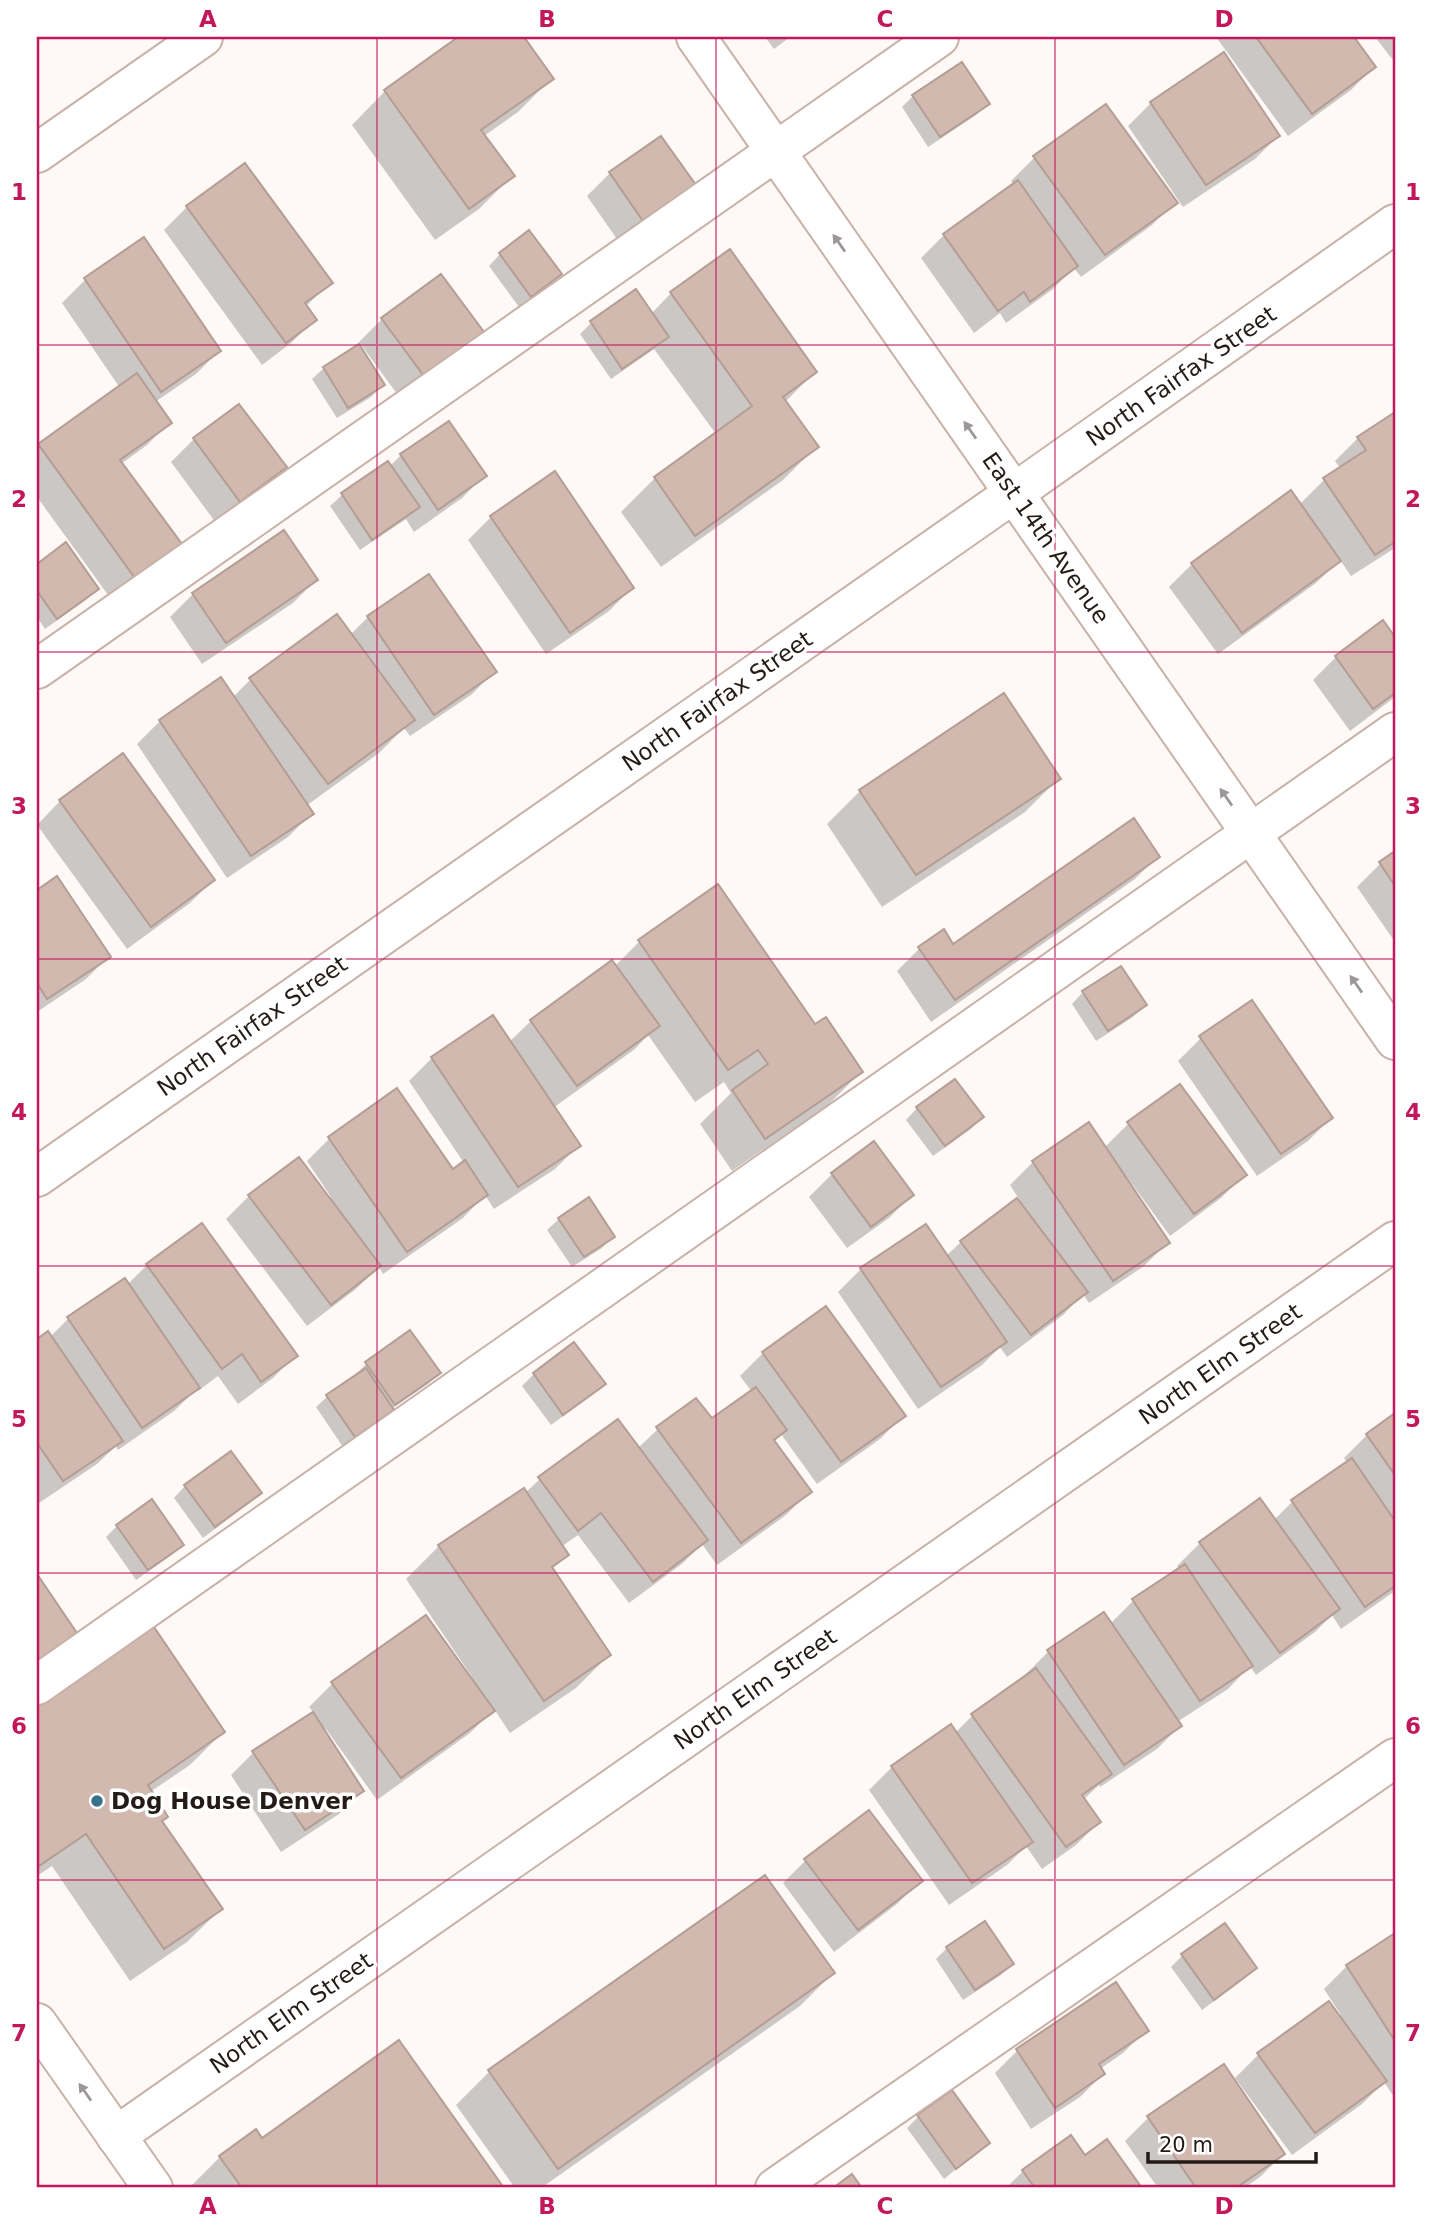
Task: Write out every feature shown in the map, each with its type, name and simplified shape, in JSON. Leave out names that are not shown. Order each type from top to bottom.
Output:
[{"type":"street","points":[[37,153],[203,37]]},
{"type":"street","name":"East 14th Avenue","points":[[695,37],[1395,1040]]},
{"type":"street","points":[[37,669],[939,37]]},
{"type":"street","name":"North Fairfax Street","points":[[37,1177],[1395,224]]},
{"type":"street","points":[[37,1685],[1395,732]]},
{"type":"street","name":"North Elm Street","points":[[116,2136],[1395,1241]]},
{"type":"street","points":[[775,2188],[1395,1758]]},
{"type":"street","points":[[37,2024],[153,2188]]},
{"type":"building","points":[[458,37],[524,37],[554,79],[481,130],[515,176],[469,209],[384,90]]},
{"type":"building","points":[[1256,37],[1354,37],[1376,67],[1312,114]]},
{"type":"building","points":[[1224,52],[1280,136],[1206,185],[1150,102]]},
{"type":"building","points":[[962,62],[990,104],[940,137],[912,95]]},
{"type":"building","points":[[1106,104],[1178,203],[1105,255],[1033,156]]},
{"type":"building","points":[[661,136],[696,185],[643,221],[609,172]]},
{"type":"building","points":[[245,163],[333,283],[305,303],[317,320],[286,343],[186,206]]},
{"type":"building","points":[[1018,180],[1078,266],[1030,302],[1024,292],[998,311],[943,234]]},
{"type":"building","points":[[529,230],[562,274],[531,297],[499,253]]},
{"type":"building","points":[[144,237],[221,351],[161,392],[84,278]]},
{"type":"building","points":[[730,249],[817,372],[783,397],[819,447],[695,536],[654,477],[752,406],[670,292]]},
{"type":"building","points":[[441,274],[487,336],[427,380],[381,318]]},
{"type":"building","points":[[636,289],[669,337],[622,369],[590,321]]},
{"type":"building","points":[[359,344],[385,385],[348,408],[323,367]]},
{"type":"building","points":[[137,373],[172,423],[120,460],[182,544],[135,578],[38,444]]},
{"type":"building","points":[[239,404],[287,467],[240,502],[193,438]]},
{"type":"building","points":[[1395,412],[1395,542],[1375,555],[1323,478],[1366,450],[1357,437]]},
{"type":"building","points":[[449,421],[487,476],[438,510],[400,454]]},
{"type":"building","points":[[388,461],[420,507],[372,540],[341,493]]},
{"type":"building","points":[[555,471],[634,588],[570,633],[490,516]]},
{"type":"building","points":[[1291,490],[1341,561],[1242,633],[1191,563]]},
{"type":"building","points":[[284,530],[318,580],[226,643],[192,593]]},
{"type":"building","points":[[66,542],[99,589],[57,619],[37,591],[37,564]]},
{"type":"building","points":[[429,574],[497,672],[434,715],[367,616]]},
{"type":"building","points":[[337,614],[415,720],[328,784],[249,678]]},
{"type":"building","points":[[1383,620],[1395,637],[1395,693],[1373,709],[1335,656]]},
{"type":"building","points":[[221,677],[314,814],[251,856],[159,720]]},
{"type":"building","points":[[1004,693],[1061,779],[916,875],[859,790]]},
{"type":"building","points":[[123,753],[215,880],[151,927],[59,800]]},
{"type":"building","points":[[1134,818],[1160,857],[955,1000],[918,947],[944,929],[953,944]]},
{"type":"building","points":[[1395,851],[1395,886],[1379,862]]},
{"type":"building","points":[[57,876],[111,957],[47,999],[37,983],[37,890]]},
{"type":"building","points":[[718,884],[815,1024],[826,1017],[863,1072],[765,1139],[732,1090],[768,1064],[758,1050],[728,1070],[638,940]]},
{"type":"building","points":[[612,960],[660,1026],[577,1086],[530,1020]]},
{"type":"building","points":[[1121,966],[1147,1005],[1108,1031],[1082,991]]},
{"type":"building","points":[[1252,1000],[1333,1118],[1281,1154],[1199,1036]]},
{"type":"building","points":[[493,1015],[581,1146],[518,1187],[431,1057]]},
{"type":"building","points":[[955,1079],[984,1117],[945,1146],[916,1107]]},
{"type":"building","points":[[1180,1084],[1247,1175],[1194,1214],[1127,1122]]},
{"type":"building","points":[[397,1088],[453,1169],[465,1160],[488,1195],[407,1252],[328,1137]]},
{"type":"building","points":[[1089,1122],[1170,1243],[1113,1281],[1032,1161]]},
{"type":"building","points":[[874,1141],[914,1195],[871,1227],[831,1173]]},
{"type":"building","points":[[299,1157],[381,1266],[331,1305],[248,1195]]},
{"type":"building","points":[[589,1197],[615,1237],[584,1257],[558,1218]]},
{"type":"building","points":[[1017,1198],[1088,1292],[1031,1335],[960,1241]]},
{"type":"building","points":[[202,1223],[298,1356],[261,1382],[242,1354],[222,1369],[146,1264]]},
{"type":"building","points":[[926,1224],[1007,1342],[941,1387],[860,1268]]},
{"type":"building","points":[[125,1278],[200,1388],[142,1428],[67,1317]]},
{"type":"building","points":[[826,1306],[906,1416],[841,1462],[762,1352]]},
{"type":"building","points":[[410,1330],[441,1373],[395,1405],[365,1362]]},
{"type":"building","points":[[48,1331],[123,1441],[63,1481],[37,1443],[37,1339]]},
{"type":"building","points":[[574,1342],[606,1384],[563,1415],[533,1373]]},
{"type":"building","points":[[366,1368],[394,1410],[355,1437],[326,1395]]},
{"type":"building","points":[[756,1387],[787,1430],[774,1440],[812,1492],[741,1543],[656,1427],[696,1398],[712,1418]]},
{"type":"building","points":[[1395,1413],[1395,1475],[1366,1434]]},
{"type":"building","points":[[618,1419],[708,1540],[653,1582],[601,1513],[578,1531],[538,1477]]},
{"type":"building","points":[[231,1451],[262,1493],[215,1527],[184,1485]]},
{"type":"building","points":[[1352,1458],[1395,1521],[1395,1586],[1365,1607],[1291,1500]]},
{"type":"building","points":[[524,1488],[569,1555],[552,1567],[611,1655],[544,1701],[438,1545]]},
{"type":"building","points":[[1260,1498],[1340,1609],[1280,1653],[1199,1542]]},
{"type":"building","points":[[152,1499],[184,1545],[148,1570],[116,1525]]},
{"type":"building","points":[[1185,1564],[1253,1666],[1200,1701],[1132,1599]]},
{"type":"building","points":[[37,1574],[81,1639],[37,1669]]},
{"type":"building","points":[[1104,1612],[1182,1726],[1124,1765],[1047,1650]]},
{"type":"building","points":[[426,1615],[495,1711],[401,1778],[331,1682]]},
{"type":"building","name":"Dog House Denver","points":[[154,1627],[225,1732],[148,1785],[168,1817],[162,1821],[223,1909],[164,1949],[86,1834],[39,1866],[37,1862],[37,1706]]},
{"type":"building","points":[[1036,1668],[1112,1774],[1082,1795],[1101,1822],[1066,1847],[971,1714]]},
{"type":"building","points":[[313,1712],[364,1791],[305,1830],[252,1751]]},
{"type":"building","points":[[951,1724],[1033,1842],[972,1883],[891,1766]]},
{"type":"building","points":[[869,1810],[923,1881],[858,1930],[804,1859]]},
{"type":"building","points":[[765,1875],[835,1973],[558,2169],[488,2070]]},
{"type":"building","points":[[985,1921],[1014,1964],[975,1990],[946,1947]]},
{"type":"building","points":[[1225,1923],[1257,1968],[1214,2000],[1181,1954]]},
{"type":"building","points":[[1395,1933],[1395,2041],[1346,1965]]},
{"type":"building","points":[[1116,1982],[1149,2031],[1099,2064],[1105,2074],[1055,2108],[1016,2049]]},
{"type":"building","points":[[1329,2001],[1387,2081],[1315,2133],[1257,2053]]},
{"type":"building","points":[[399,2040],[504,2188],[242,2188],[219,2156],[256,2129],[262,2138]]},
{"type":"building","points":[[1224,2064],[1285,2154],[1236,2188],[1196,2188],[1147,2116]]},
{"type":"building","points":[[952,2090],[990,2143],[956,2169],[917,2115]]},
{"type":"building","points":[[1071,2135],[1085,2155],[1107,2139],[1142,2188],[1035,2188],[1022,2170]]},
{"type":"building","points":[[852,2174],[862,2188],[833,2188]]},
{"type":"place","name":"Dog House Denver","points":[[97,1801]]}]
